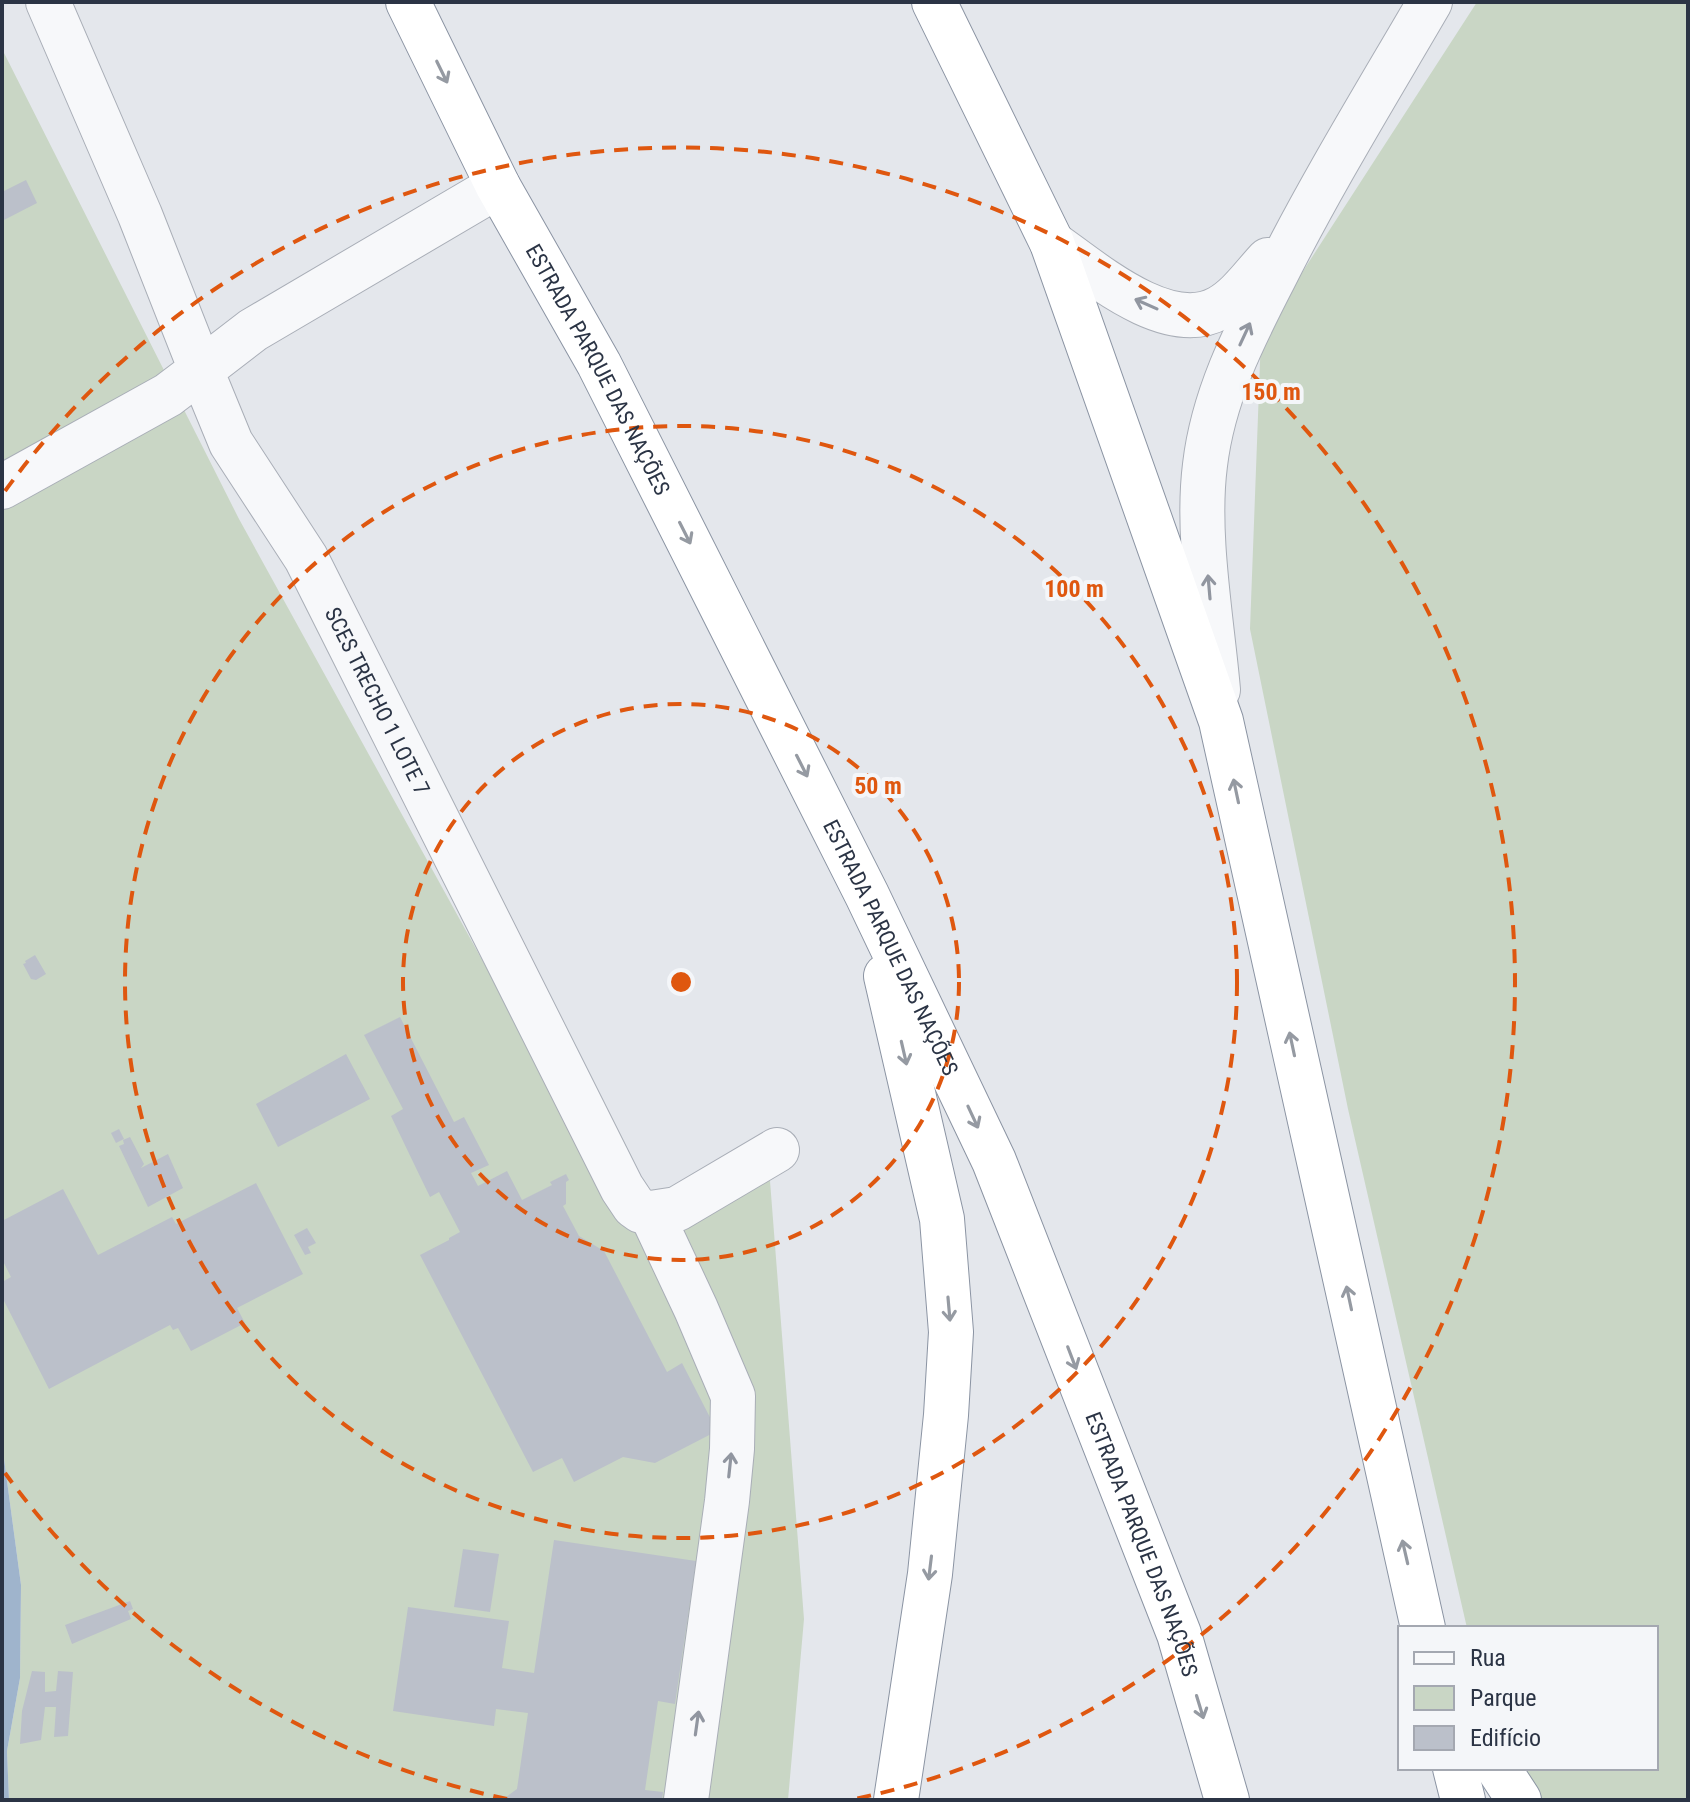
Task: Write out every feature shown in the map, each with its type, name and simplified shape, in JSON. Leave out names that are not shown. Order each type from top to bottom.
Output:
[{"type":"highway","name":"ESTRADA PARQUE DAS NAÇÕES","points":[[408,2],[498,186],[599,364],[867,895],[994,1161],[1179,1634],[1227,1800]]},
{"type":"highway","points":[[934,2],[1052,243],[1221,721],[1423,1626]]},
{"type":"highway","points":[[867,895],[942,1219],[951,1332],[930,1574],[896,1800]]},
{"type":"highway","points":[[1456,1770],[1463,1800]]},
{"type":"highway","points":[[1499,1770],[1519,1800]]},
{"type":"street","name":"SCES TRECHO 1 LOTE 7","points":[[48,2],[140,215],[231,443],[306,558],[622,1188],[634,1206],[651,1213]]},
{"type":"street","points":[[1221,721],[1203,531],[1205,467],[1216,407],[1230,368],[1299,226],[1430,2]]},
{"type":"street","points":[[2,487],[168,395],[253,330],[498,186]]},
{"type":"street","points":[[1052,243],[1136,300],[1160,310],[1205,314],[1220,308],[1234,296],[1299,226]]},
{"type":"street","points":[[686,1800],[727,1501],[733,1396],[651,1213],[677,1209],[777,1150]]},
{"type":"green space","points":[[1477,2],[1688,2],[1688,1800],[1529,1800],[1511,1770],[1658,1770],[1658,1626],[1467,1626],[1348,1109],[1250,629],[1261,336]]},
{"type":"green space","points":[[2,49],[239,519],[631,1230],[768,1155],[804,1619],[788,1800],[9,1800],[7,1751],[20,1678],[21,1585],[2,1444]]},
{"type":"water","points":[[2,1444],[21,1585],[20,1678],[7,1751],[9,1800],[2,1800]]},
{"type":"building","points":[[26,180],[37,203],[2,221],[2,192]]},
{"type":"building","points":[[35,955],[46,974],[36,980],[31,979],[23,964]]},
{"type":"building","points":[[400,1017],[454,1122],[464,1117],[489,1165],[471,1173],[478,1186],[507,1171],[522,1200],[566,1174],[569,1180],[566,1182],[566,1204],[563,1206],[579,1236],[604,1251],[667,1372],[682,1363],[717,1431],[655,1463],[623,1457],[574,1482],[562,1458],[533,1472],[420,1255],[460,1232],[439,1192],[430,1197],[391,1116],[403,1109],[364,1035]]},
{"type":"building","points":[[346,1054],[370,1099],[278,1147],[256,1104]]},
{"type":"building","points":[[119,1129],[124,1139],[116,1143],[111,1133]]},
{"type":"building","points":[[130,1137],[144,1164],[141,1168],[168,1154],[183,1188],[148,1207],[119,1146]]},
{"type":"building","points":[[256,1183],[303,1274],[237,1308],[245,1323],[191,1351],[178,1328],[173,1330],[170,1325],[49,1389],[2,1297],[2,1282],[11,1277],[2,1259],[2,1221],[63,1189],[98,1255],[172,1217],[176,1224]]},
{"type":"building","points":[[307,1228],[316,1243],[308,1247],[311,1253],[305,1255],[294,1235]]},
{"type":"building","points":[[554,1540],[696,1561],[675,1704],[658,1701],[645,1790],[663,1792],[662,1800],[502,1800],[517,1789],[528,1713],[496,1709],[494,1726],[393,1711],[408,1607],[509,1621],[502,1668],[534,1673]]},
{"type":"building","points":[[463,1549],[499,1554],[490,1612],[454,1607]]},
{"type":"building","points":[[130,1601],[133,1609],[128,1611],[131,1619],[72,1644],[65,1625]]},
{"type":"building","points":[[32,1671],[45,1672],[45,1692],[56,1691],[58,1671],[73,1672],[68,1736],[54,1737],[56,1707],[45,1707],[41,1740],[20,1744],[22,1711]]}]
